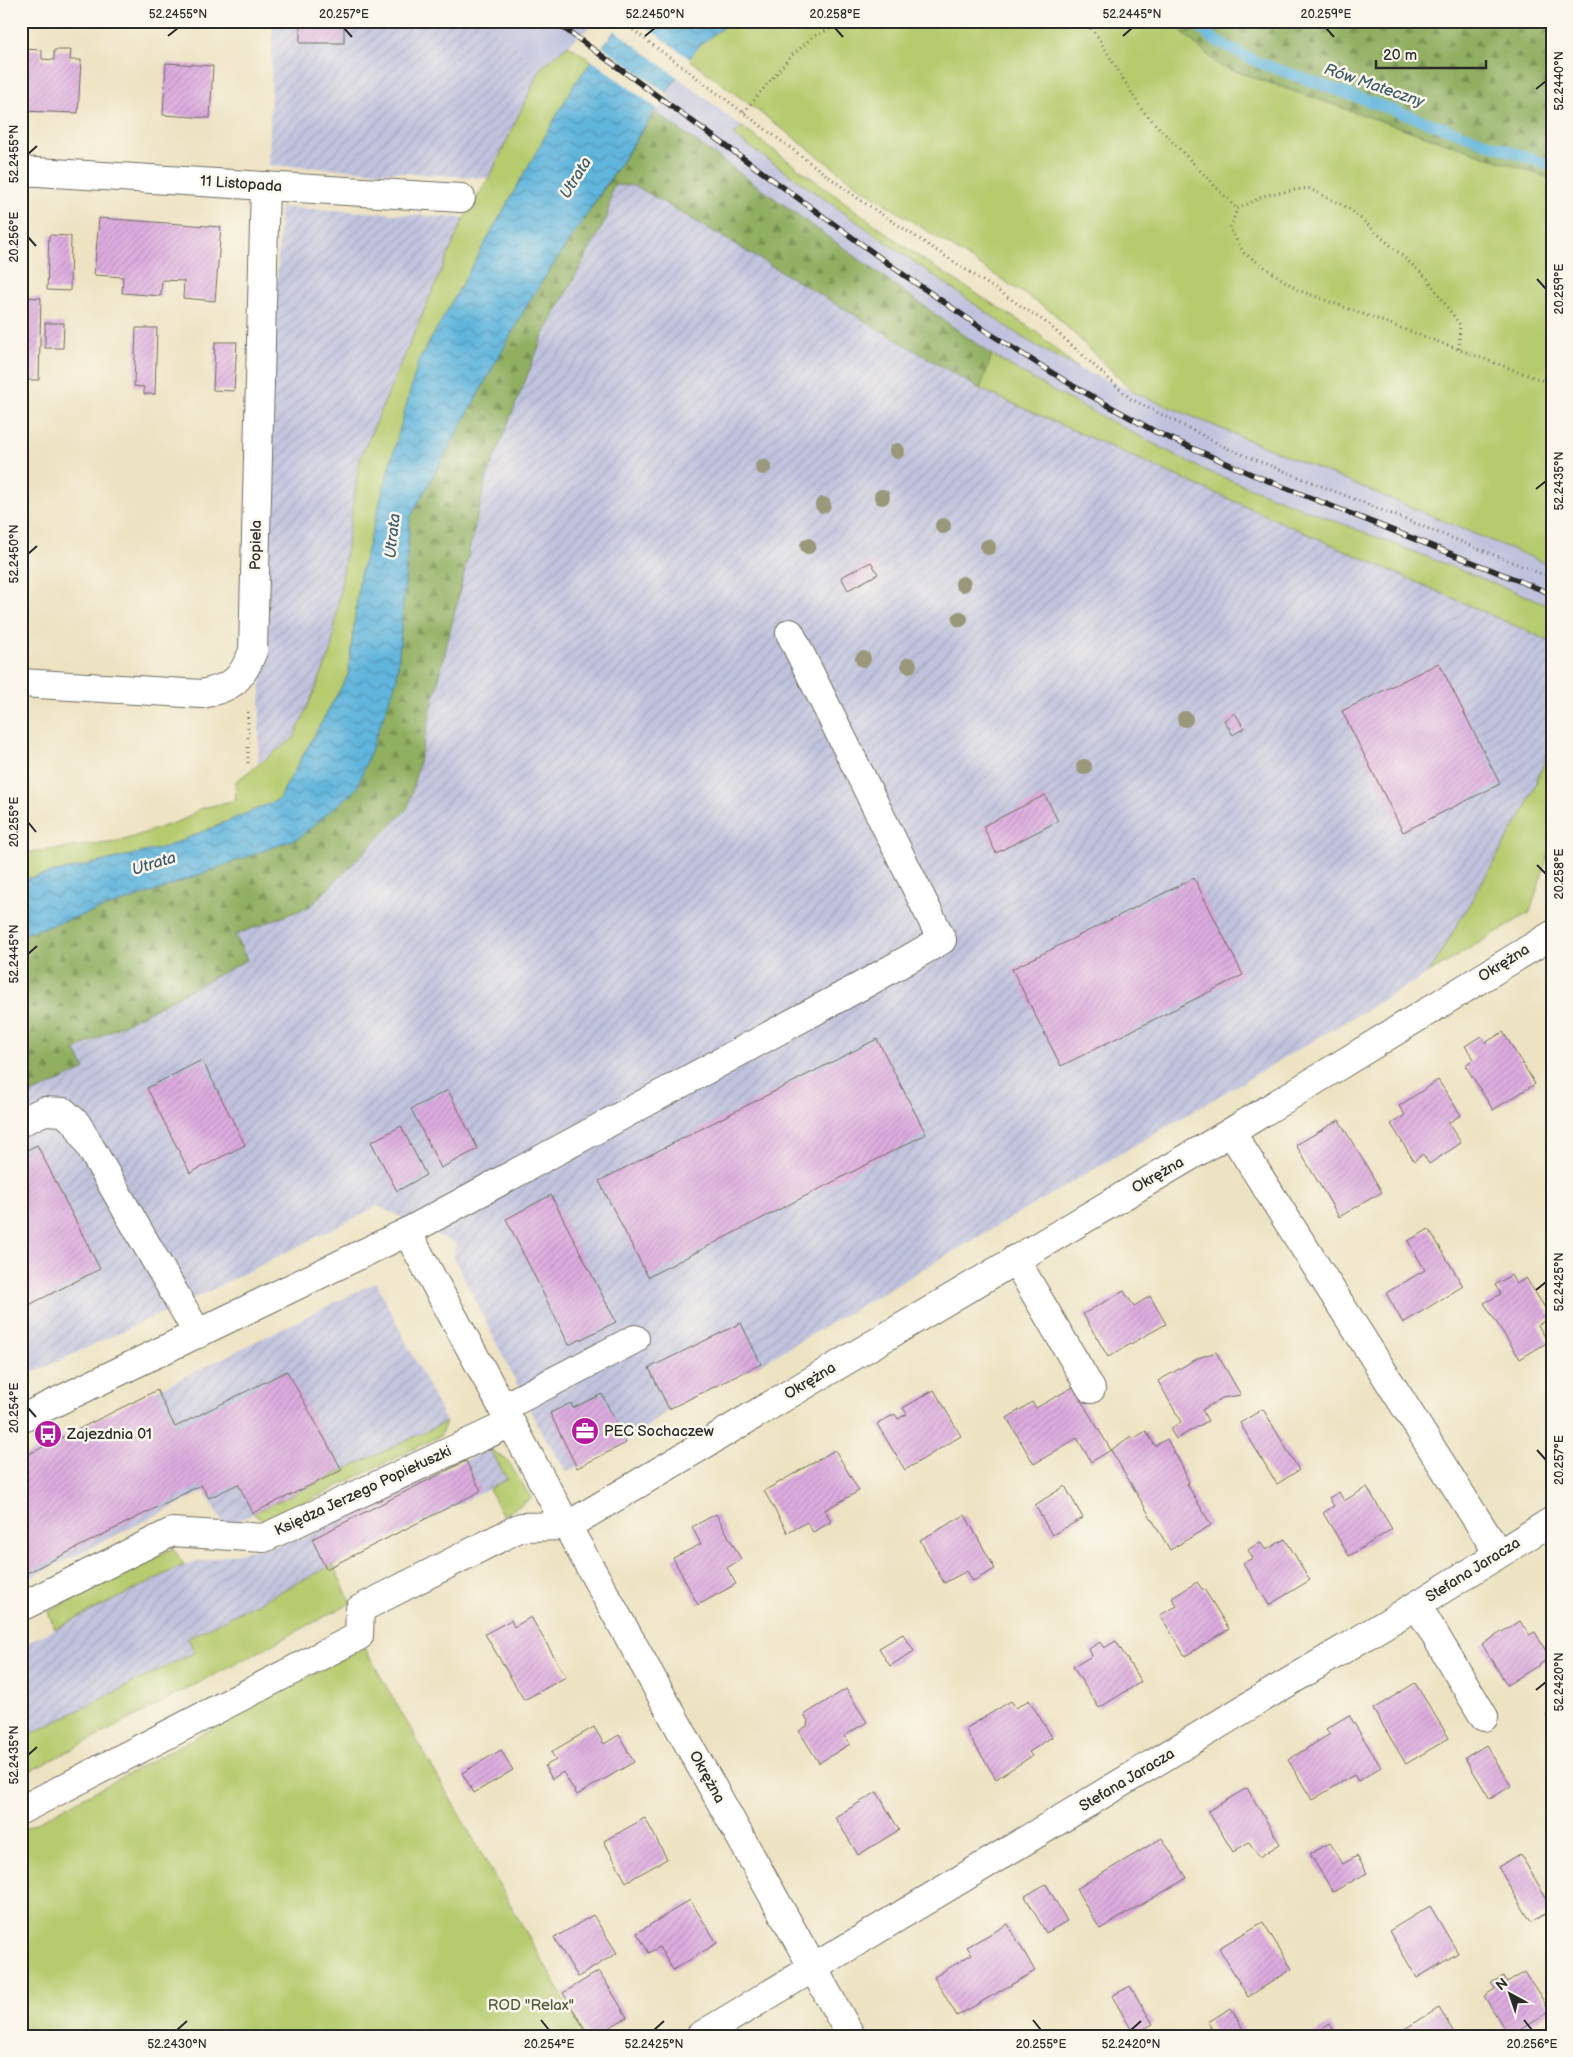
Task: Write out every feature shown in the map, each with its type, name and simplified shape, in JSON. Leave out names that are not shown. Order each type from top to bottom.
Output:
[{"type":"street","name":"11 Listopada","points":[[21,171],[461,198]]},
{"type":"street","name":"Popiela","points":[[21,683],[202,694],[226,689],[246,670],[253,651],[265,186]]},
{"type":"street","points":[[22,1418],[407,1232],[942,940],[790,634]]},
{"type":"street","name":"Okrężna","points":[[851,2036],[567,1526],[1231,1132],[1552,935]]},
{"type":"street","points":[[21,1122],[44,1111],[64,1112],[77,1124],[198,1334]]},
{"type":"street","points":[[1231,1132],[1498,1553]]},
{"type":"street","points":[[21,1810],[359,1636],[360,1609],[521,1527],[567,1526],[407,1232]]},
{"type":"street","points":[[1015,1259],[1091,1389]]},
{"type":"street","name":"Księdza Jerzego Popiełuszki","points":[[21,1607],[172,1532],[264,1538],[506,1416],[635,1339]]},
{"type":"street","name":"Stefana Jaracza","points":[[700,2036],[1417,1605],[1552,1521]]},
{"type":"street","points":[[1417,1605],[1484,1717]]},
{"type":"path","points":[[622,21],[860,200],[1047,323],[1131,399],[1231,450],[1552,578]]},
{"type":"path","points":[[744,112],[790,57],[814,36],[848,21]]},
{"type":"path","points":[[1084,21],[1097,36],[1142,110],[1237,209]]},
{"type":"path","points":[[1459,349],[1460,325],[1427,278],[1350,209],[1308,188],[1266,195],[1237,209],[1230,228],[1244,253],[1298,290],[1552,384]]},
{"type":"path","points":[[235,680],[249,713],[248,763]]},
{"type":"shaded area","points":[[273,21],[484,21],[541,68],[489,178],[269,165]]},
{"type":"shaded area","points":[[484,21],[589,21],[593,24],[541,68]]},
{"type":"shaded area","points":[[678,77],[742,127],[734,136],[1023,338],[1077,368],[1552,566],[1552,606],[1202,469],[1053,391],[992,355],[655,112]]},
{"type":"shaded area","points":[[613,185],[636,186],[980,389],[1552,642],[1552,743],[1526,807],[1429,973],[761,1364],[669,1409],[626,1443],[577,1468],[566,1471],[538,1426],[453,1256],[456,1244],[378,1206],[203,1294],[21,1378],[21,1099],[84,1069],[75,1051],[247,959],[235,935],[311,906],[408,808],[487,476],[543,336],[607,217]]},
{"type":"shaded area","points":[[280,207],[464,218],[360,459],[331,652],[294,738],[258,763]]},
{"type":"shaded area","points":[[376,1282],[446,1422],[225,1527],[205,1491],[21,1582],[21,1458]]},
{"type":"shaded area","points":[[490,1449],[507,1480],[188,1638],[196,1652],[21,1739],[21,1646],[184,1565],[302,1539]]},
{"type":"green space","points":[[731,21],[1170,21],[1220,66],[1552,179],[1552,566],[1133,392],[1052,312],[858,186],[689,59],[699,45]]},
{"type":"green space","points":[[1170,21],[1552,21],[1552,179],[1220,66]]},
{"type":"green space","points":[[568,45],[592,61],[575,83],[360,575],[348,675],[278,800],[166,847],[21,880],[21,853],[118,842],[185,819],[199,809],[236,800],[235,782],[294,738],[331,652],[360,459],[464,218],[489,178],[541,68]]},
{"type":"green space","points":[[655,112],[992,355],[980,389],[636,186],[613,185],[607,217],[543,336],[487,476],[408,808],[311,906],[235,935],[247,960],[75,1050],[85,1069],[21,1099],[21,935],[153,892],[300,837],[397,679],[410,518],[530,300]]},
{"type":"green space","points":[[742,127],[922,259],[1035,331],[1077,368],[1023,338],[733,135]]},
{"type":"green space","points":[[992,355],[1053,391],[1202,469],[1552,606],[1552,642],[980,389]]},
{"type":"green space","points":[[1552,743],[1552,843],[1530,912],[1429,973],[1526,807]]},
{"type":"green space","points":[[446,1422],[440,1436],[265,1522],[253,1513]]},
{"type":"green space","points":[[490,1449],[508,1461],[531,1498],[503,1516],[489,1489],[507,1479]]},
{"type":"green space","points":[[173,1548],[184,1565],[55,1629],[48,1612]]},
{"type":"green space","points":[[333,1565],[351,1603],[21,1776],[21,1739],[195,1652],[188,1638]]},
{"type":"green space","name":"ROD \"Relax\"","points":[[364,1647],[585,2036],[21,2036],[21,1831]]},
{"type":"water","name":"Utrata","points":[[622,21],[731,21],[700,45],[689,59],[530,300],[410,518],[397,679],[357,788],[300,837],[153,892],[21,935],[21,880],[166,847],[278,800],[348,675],[360,575],[418,362],[575,83]]},
{"type":"pier","points":[[618,21],[639,21],[691,60],[680,79],[613,29]]},
{"type":"pier","points":[[601,45],[669,95],[659,110],[590,59]]},
{"type":"building","points":[[300,21],[344,21],[344,43],[300,43]]},
{"type":"building","points":[[24,49],[42,50],[42,59],[54,60],[54,50],[71,50],[70,60],[81,60],[78,113],[21,111],[21,58],[23,58]]},
{"type":"building","points":[[166,63],[213,66],[210,118],[163,115]]},
{"type":"building","points":[[99,218],[221,227],[215,301],[183,298],[184,281],[162,280],[161,296],[122,293],[123,277],[94,275]]},
{"type":"building","points":[[49,235],[71,236],[70,291],[47,290]]},
{"type":"building","points":[[24,297],[41,298],[39,380],[22,380]]},
{"type":"building","points":[[45,323],[64,323],[63,348],[45,348]]},
{"type":"building","points":[[136,328],[157,328],[155,394],[144,394],[144,387],[134,386]]},
{"type":"building","points":[[215,342],[237,342],[234,391],[213,390]]},
{"type":"building","points":[[871,562],[878,574],[848,590],[841,577]]},
{"type":"building","points":[[1439,663],[1500,784],[1403,832],[1342,711]]},
{"type":"building","points":[[1235,713],[1244,728],[1233,735],[1224,720]]},
{"type":"building","points":[[1045,795],[1058,821],[996,853],[983,826]]},
{"type":"building","points":[[1194,878],[1243,975],[1061,1066],[1012,969]]},
{"type":"building","points":[[1503,1032],[1535,1084],[1493,1110],[1465,1065],[1474,1059],[1465,1046],[1481,1036],[1485,1043]]},
{"type":"building","points":[[877,1039],[926,1134],[648,1277],[599,1181]]},
{"type":"building","points":[[202,1060],[245,1145],[190,1173],[147,1088]]},
{"type":"building","points":[[1438,1080],[1461,1115],[1448,1123],[1461,1143],[1429,1164],[1423,1154],[1414,1161],[1391,1124],[1405,1115],[1399,1106]]},
{"type":"building","points":[[448,1090],[478,1149],[441,1168],[411,1109]]},
{"type":"building","points":[[1339,1120],[1382,1192],[1339,1217],[1296,1145]]},
{"type":"building","points":[[401,1126],[426,1175],[397,1191],[371,1142]]},
{"type":"building","points":[[37,1145],[100,1269],[21,1309],[21,1153]]},
{"type":"building","points":[[551,1195],[616,1322],[569,1345],[506,1219]]},
{"type":"building","points":[[1429,1229],[1463,1286],[1403,1323],[1386,1293],[1425,1270],[1408,1241]]},
{"type":"building","points":[[1511,1275],[1516,1284],[1526,1278],[1551,1317],[1538,1325],[1548,1342],[1520,1359],[1484,1303],[1501,1294],[1495,1285]]},
{"type":"building","points":[[1124,1291],[1134,1306],[1150,1296],[1166,1324],[1108,1357],[1083,1314]]},
{"type":"building","points":[[741,1323],[761,1364],[669,1409],[649,1368]]},
{"type":"building","points":[[1216,1352],[1241,1395],[1222,1398],[1202,1410],[1208,1421],[1176,1439],[1170,1429],[1181,1422],[1158,1381],[1198,1358]]},
{"type":"building","points":[[287,1371],[342,1470],[253,1513],[238,1484],[209,1498],[201,1485],[21,1576],[21,1458],[157,1390],[175,1427]]},
{"type":"building","points":[[1073,1387],[1111,1450],[1091,1462],[1077,1438],[1034,1464],[1007,1418],[1032,1402],[1036,1408]]},
{"type":"building","points":[[934,1390],[961,1436],[905,1470],[877,1424],[895,1414],[898,1419],[907,1414],[903,1408]]},
{"type":"building","points":[[602,1394],[626,1443],[577,1468],[550,1413],[571,1403],[573,1408]]},
{"type":"building","points":[[1263,1409],[1299,1470],[1277,1484],[1240,1423]]},
{"type":"building","points":[[1146,1431],[1155,1446],[1167,1439],[1182,1466],[1189,1483],[1187,1484],[1211,1525],[1170,1550],[1111,1450],[1131,1436],[1133,1439]]},
{"type":"building","points":[[835,1450],[859,1491],[825,1510],[831,1522],[813,1532],[807,1522],[788,1533],[764,1491]]},
{"type":"building","points":[[466,1461],[481,1491],[326,1569],[312,1539]]},
{"type":"building","points":[[1065,1486],[1083,1518],[1052,1535],[1035,1505]]},
{"type":"building","points":[[1367,1487],[1392,1529],[1349,1556],[1323,1513],[1334,1506],[1329,1498],[1339,1492],[1344,1501]]},
{"type":"building","points":[[716,1514],[741,1559],[727,1568],[736,1584],[698,1605],[673,1558],[701,1544],[692,1527]]},
{"type":"building","points":[[965,1515],[995,1569],[973,1581],[967,1571],[944,1583],[920,1540]]},
{"type":"building","points":[[1285,1539],[1310,1580],[1269,1605],[1243,1563],[1253,1558],[1248,1550],[1260,1542],[1266,1550]]},
{"type":"building","points":[[1197,1582],[1204,1589],[1229,1629],[1185,1656],[1160,1615],[1177,1606],[1172,1598]]},
{"type":"building","points":[[531,1617],[566,1677],[524,1700],[485,1634],[511,1620],[514,1627]]},
{"type":"building","points":[[1520,1621],[1529,1635],[1535,1632],[1550,1658],[1507,1685],[1482,1644]]},
{"type":"building","points":[[903,1634],[914,1651],[890,1666],[879,1648]]},
{"type":"building","points":[[1116,1641],[1141,1682],[1099,1708],[1073,1667],[1092,1656],[1089,1649],[1100,1642],[1104,1648]]},
{"type":"building","points":[[1415,1683],[1449,1738],[1406,1764],[1373,1709]]},
{"type":"building","points":[[846,1689],[867,1722],[844,1736],[850,1744],[819,1763],[799,1731],[807,1726],[808,1721],[804,1715]]},
{"type":"building","points":[[1029,1700],[1052,1737],[1029,1752],[1032,1756],[996,1779],[965,1729],[1011,1701],[1016,1708]]},
{"type":"building","points":[[1552,1712],[1552,1724],[1546,1715]]},
{"type":"building","points":[[1349,1715],[1381,1767],[1358,1781],[1354,1775],[1312,1800],[1288,1760],[1330,1734],[1326,1729]]},
{"type":"building","points":[[594,1727],[604,1744],[619,1735],[634,1762],[577,1795],[563,1772],[552,1779],[545,1766],[556,1760],[551,1752]]},
{"type":"building","points":[[1486,1745],[1511,1786],[1490,1799],[1465,1758]]},
{"type":"building","points":[[501,1750],[513,1770],[474,1793],[462,1773]]},
{"type":"building","points":[[1247,1788],[1280,1844],[1259,1857],[1249,1842],[1233,1852],[1208,1811]]},
{"type":"building","points":[[877,1792],[899,1830],[858,1855],[835,1817]]},
{"type":"building","points":[[645,1818],[667,1859],[626,1882],[604,1841]]},
{"type":"building","points":[[1162,1838],[1187,1878],[1100,1929],[1076,1889]]},
{"type":"building","points":[[1330,1843],[1343,1864],[1357,1856],[1367,1873],[1333,1892],[1310,1854]]},
{"type":"building","points":[[1520,1854],[1552,1907],[1552,1910],[1531,1922],[1498,1867]]},
{"type":"building","points":[[1046,1884],[1067,1921],[1046,1933],[1025,1896]]},
{"type":"building","points":[[690,1900],[717,1943],[673,1970],[659,1947],[649,1953],[637,1933]]},
{"type":"building","points":[[1430,1906],[1458,1953],[1417,1978],[1389,1931]]},
{"type":"building","points":[[593,1915],[617,1953],[578,1977],[554,1938]]},
{"type":"building","points":[[1263,1922],[1292,1969],[1248,1997],[1219,1948]]},
{"type":"building","points":[[1008,1924],[1035,1971],[957,2016],[934,1977],[972,1954],[967,1947]]},
{"type":"building","points":[[599,1971],[627,2017],[596,2036],[589,2036],[563,1993]]},
{"type":"building","points":[[1525,1972],[1550,2011],[1509,2036],[1484,1996],[1495,1989],[1491,1983],[1503,1976],[1507,1983]]},
{"type":"building","points":[[1130,1986],[1153,2024],[1134,2034],[1112,1996]]},
{"type":"building","points":[[1231,2008],[1247,2036],[1216,2036],[1208,2022]]},
{"type":"building","points":[[1439,2008],[1456,2036],[1393,2036]]},
{"type":"building","points":[[1330,2024],[1337,2036],[1311,2036]]},
{"type":"waterway","name":"Rów Mateczny","points":[[1193,21],[1215,40],[1257,62],[1552,166]]},
{"type":"railway","points":[[554,21],[904,275],[989,333],[1075,387],[1156,432],[1251,474],[1552,594]]},
{"type":"place","name":"PEC Sochaczew","points":[[585,1431]]},
{"type":"place","name":"Zajezdnia 01","points":[[48,1434]]}]
